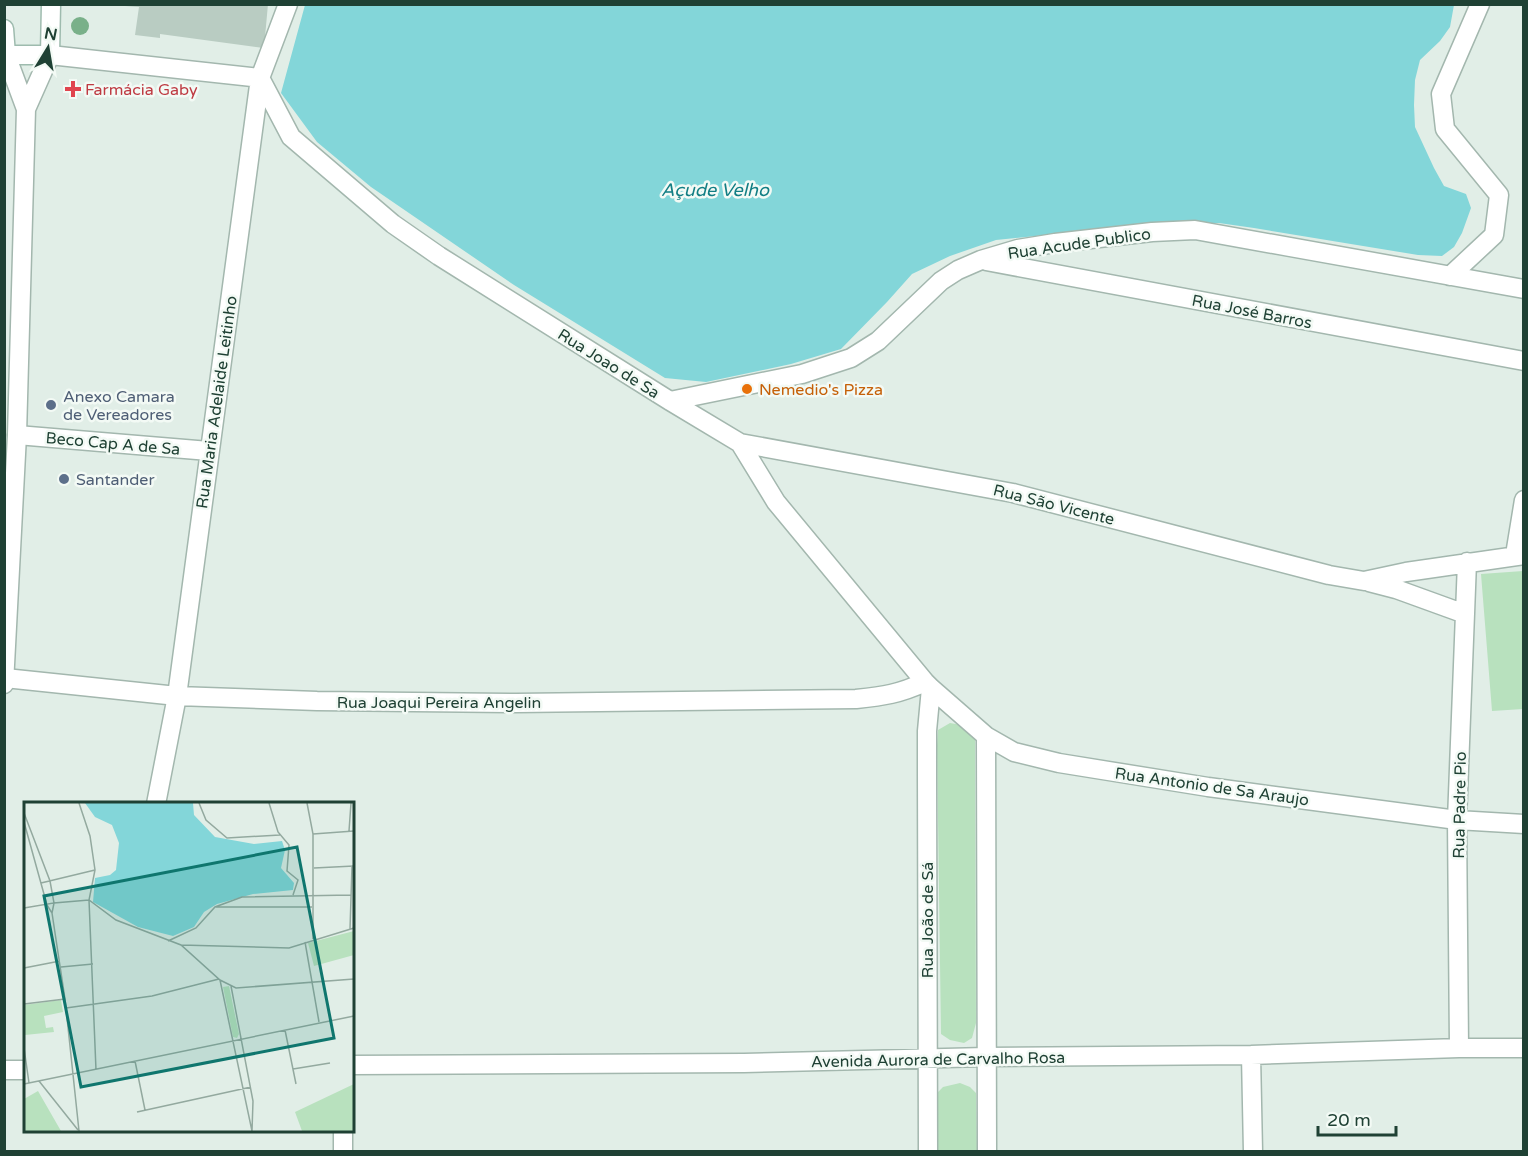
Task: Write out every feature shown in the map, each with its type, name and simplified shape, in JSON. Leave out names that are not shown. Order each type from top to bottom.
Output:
[{"type":"street","points":[[4,684],[17,435],[11,396],[26,109],[50,55],[51,4]]},
{"type":"street","name":"Rua Maria Adelaide Leitinho","points":[[156,802],[177,696],[260,78],[288,4]]},
{"type":"street","points":[[1450,276],[1494,235],[1498,195],[1445,129],[1441,94],[1480,4]]},
{"type":"street","points":[[4,29],[5,55],[26,109]]},
{"type":"street","points":[[5,55],[50,55],[260,78]]},
{"type":"street","name":"Rua Joao de Sa","points":[[260,78],[291,137],[393,224],[439,256],[740,443],[776,502],[928,685]]},
{"type":"street","name":"Rua Acude Publico","points":[[670,401],[802,374],[851,358],[878,341],[941,281],[958,270],[981,260],[1018,249],[1055,243],[1152,232],[1195,230],[1524,289]]},
{"type":"street","name":"Rua José Barros","points":[[981,260],[1524,361]]},
{"type":"street","name":"Beco Cap A de Sa","points":[[17,435],[209,451]]},
{"type":"street","name":"Rua São Vicente","points":[[740,443],[1013,493],[1329,575],[1364,581],[1465,614]]},
{"type":"street","points":[[1519,555],[1524,501]]},
{"type":"street","name":"Rua São Vicente","points":[[1364,581],[1406,572],[1519,555]]},
{"type":"street","name":"Rua Padre Pio","points":[[1459,1048],[1457,820],[1467,562]]},
{"type":"street","name":"Rua Joaqui Pereira Angelin","points":[[5,678],[177,696],[317,701],[516,703],[856,699],[890,695],[928,685]]},
{"type":"street","name":"Rua Antonio de Sa Araujo","points":[[928,685],[986,736],[1014,752],[1059,763],[1219,788],[1457,820],[1524,824]]},
{"type":"street","name":"Rua João de Sá","points":[[928,685],[928,1152]]},
{"type":"street","points":[[986,736],[987,1152]]},
{"type":"street","name":"Avenida Aurora de Carvalho Rosa","points":[[354,1065],[744,1063],[1524,1048]]},
{"type":"street","points":[[1251,1055],[1253,1152]]},
{"type":"street","points":[[4,1070],[24,1070]]},
{"type":"street","points":[[343,1132],[343,1152]]},
{"type":"green space","points":[[1523,571],[1523,709],[1492,711],[1481,574]]},
{"type":"green space","points":[[950,723],[967,726],[975,735],[976,1023],[972,1038],[964,1043],[950,1040],[941,1034],[937,745],[938,730]]},
{"type":"green space","points":[[960,1083],[970,1087],[976,1093],[977,1151],[936,1151],[936,1094],[943,1087]]},
{"type":"water","name":"Açude Velho","points":[[305,5],[1454,5],[1450,27],[1440,41],[1420,60],[1415,80],[1415,127],[1444,186],[1466,194],[1471,208],[1454,247],[1442,256],[1418,255],[1219,223],[1164,223],[996,240],[950,256],[912,274],[841,349],[791,364],[706,382],[665,378],[514,285],[371,187],[317,142],[281,93]]},
{"type":"building","points":[[125,4],[268,4],[264,48],[160,34],[160,38],[135,35],[139,7],[125,6]]},
{"type":"place","name":"Farmácia Gaby","points":[[73,89]]},
{"type":"place","name":"Nemedio's Pizza","points":[[747,389]]},
{"type":"place","name":"Anexo Camara de Vereadores","points":[[51,405]]},
{"type":"place","name":"Santander","points":[[64,479]]}]
